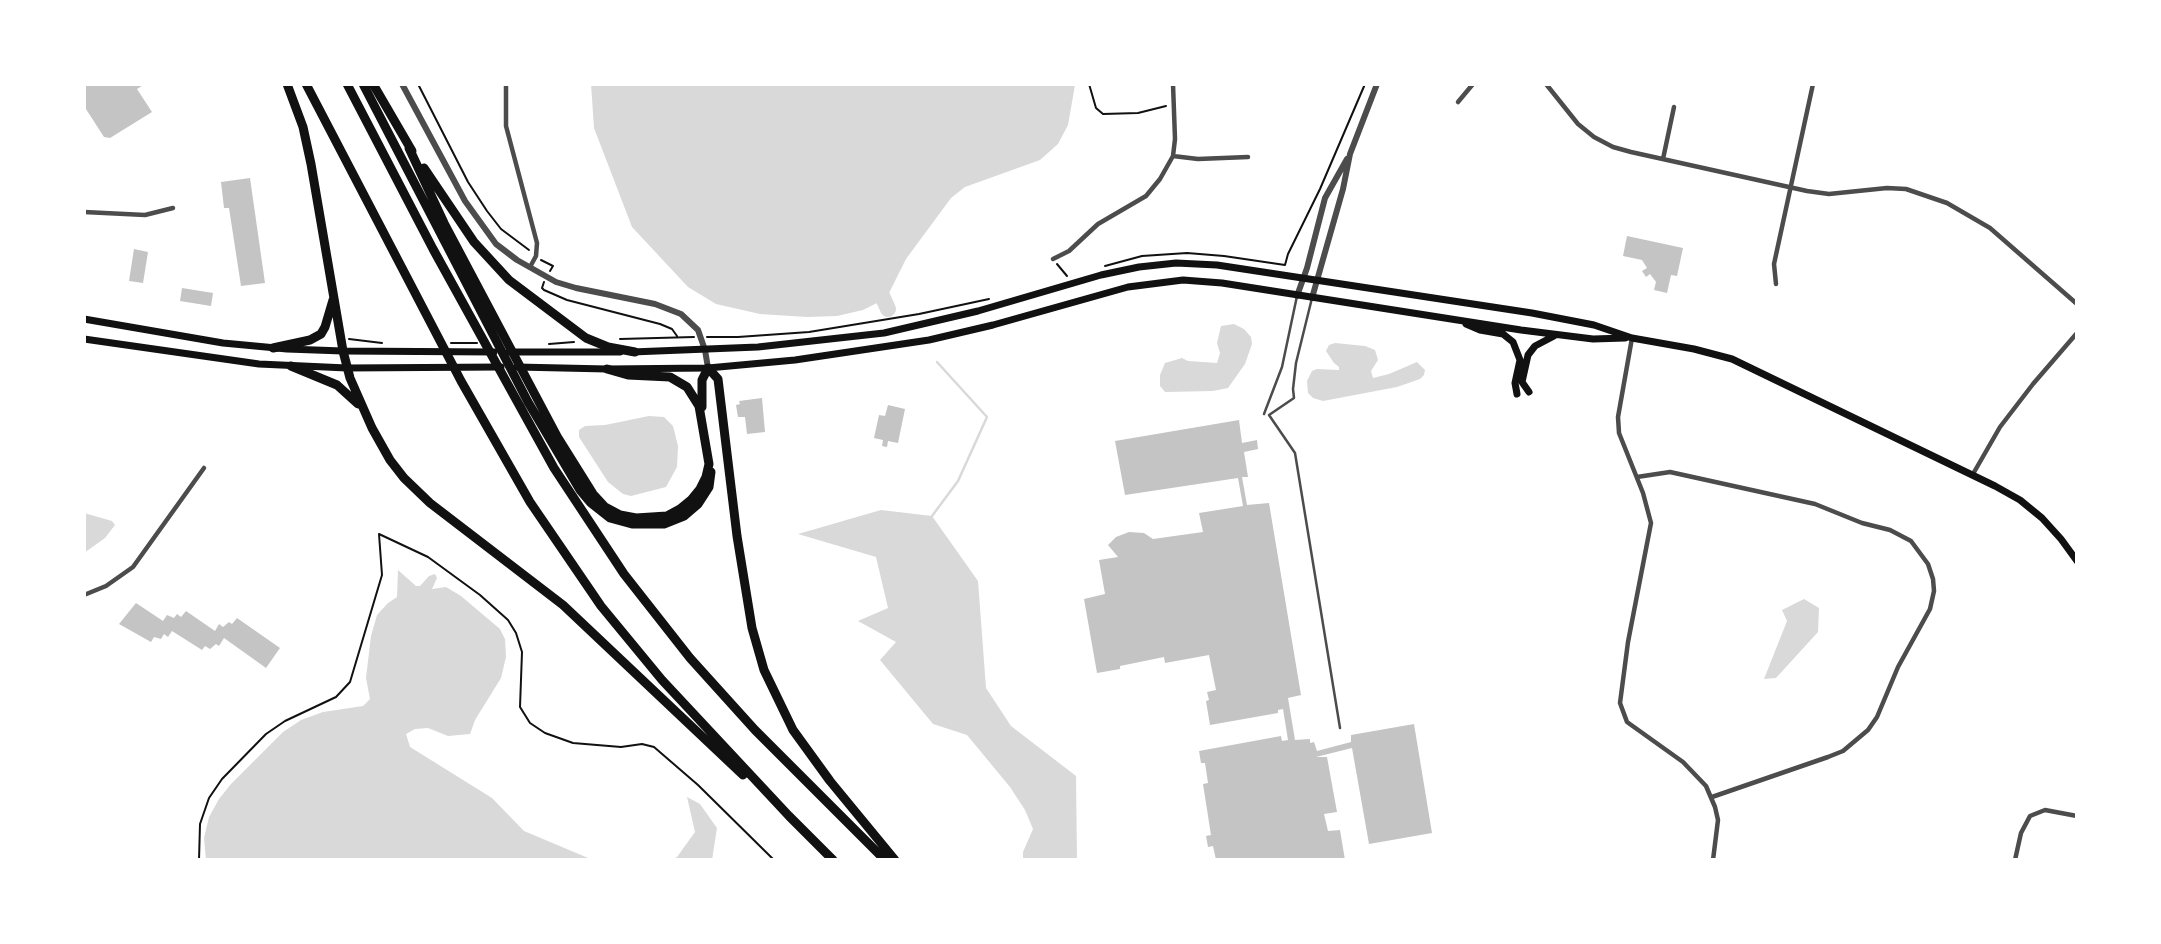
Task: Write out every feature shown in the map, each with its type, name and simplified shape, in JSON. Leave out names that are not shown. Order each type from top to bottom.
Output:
[{"type":"highway","points":[[286,84],[303,127],[311,164],[347,368],[364,411],[390,460],[417,491],[563,605],[789,816]]},
{"type":"highway","points":[[306,84],[461,381],[530,502],[610,616],[662,680],[833,860]]},
{"type":"highway","points":[[347,84],[433,249],[554,468],[624,574],[708,679],[885,860]]},
{"type":"highway","points":[[363,84],[528,402],[591,503],[610,518],[632,524],[664,524],[684,516],[698,504],[709,487],[712,474],[702,415],[702,380],[708,368],[718,379],[737,536],[752,628],[764,670],[793,730],[830,781],[895,860]]},
{"type":"highway","points":[[373,84],[410,148],[474,242],[509,280],[586,338],[608,347],[635,352]]},
{"type":"highway","points":[[410,148],[444,223],[558,438],[593,494],[605,507],[620,515],[636,518],[667,516],[680,509],[700,489],[709,464]]},
{"type":"highway","points":[[273,348],[310,340],[321,334],[334,295]]},
{"type":"highway","points":[[291,366],[337,384],[364,411]]},
{"type":"highway","points":[[607,369],[628,375],[663,376],[677,380],[687,387],[696,399],[702,415]]},
{"type":"main road","points":[[84,319],[185,337],[273,348],[402,352],[635,352],[705,349],[788,344],[907,328],[978,311],[1101,275],[1156,264],[1185,262],[1217,265],[1557,318],[1594,325],[1632,338],[1694,349],[1745,364],[1973,474],[2020,500],[2042,518],[2077,561]]},
{"type":"main road","points":[[84,339],[214,359],[291,366],[708,368],[795,360],[929,340],[1128,287],[1157,282],[1208,281],[1557,335],[1593,339],[1632,338]]},
{"type":"main road","points":[[1456,320],[1480,330],[1503,334],[1513,342],[1520,360],[1515,383],[1517,394]]},
{"type":"main road","points":[[1529,392],[1522,382],[1528,355],[1538,344],[1557,335]]},
{"type":"street","points":[[402,84],[473,214],[496,244],[529,268],[556,282],[666,307],[687,317],[701,337],[708,368]]},
{"type":"street","points":[[506,84],[505,107],[510,146],[537,243],[536,256],[529,268]]},
{"type":"street","points":[[1053,259],[1069,251],[1098,224],[1146,196],[1160,179],[1173,156],[1173,84]]},
{"type":"street","points":[[1312,298],[1350,154],[1377,84]]},
{"type":"street","points":[[1458,102],[1473,84]]},
{"type":"street","points":[[1546,84],[1578,124],[1594,137],[1614,147],[1829,194],[1887,188],[1906,189],[1947,203],[1990,228],[2077,303]]},
{"type":"street","points":[[1776,284],[1774,264],[1813,84]]},
{"type":"street","points":[[1663,159],[1674,107]]},
{"type":"street","points":[[1297,296],[1325,198],[1350,154]]},
{"type":"street","points":[[1173,156],[1198,159],[1248,157]]},
{"type":"street","points":[[84,212],[145,215],[173,208]]},
{"type":"street","points":[[1973,474],[2000,427],[2027,390],[2077,333]]},
{"type":"street","points":[[1632,338],[1618,417],[1624,450],[1649,512],[1650,535],[1620,703],[1622,714],[1635,729],[1690,768],[1706,786],[1718,820],[1713,860]]},
{"type":"street","points":[[84,595],[106,586],[133,567],[204,468]]},
{"type":"street","points":[[1637,477],[1670,472],[1815,504],[1862,523],[1890,530],[1911,541],[1928,564],[1933,579],[1934,591],[1930,609],[1868,730],[1843,751],[1712,797]]},
{"type":"street","points":[[2015,860],[2021,833],[2030,816],[2045,810],[2077,816]]},
{"type":"lane","points":[[1264,414],[1282,367],[1297,296]]},
{"type":"lane","points":[[1312,298],[1296,363],[1294,398],[1269,415],[1295,453],[1340,728]]},
{"type":"path","points":[[418,84],[468,182],[486,211],[505,232],[530,251]]},
{"type":"path","points":[[1089,84],[1096,108],[1103,114],[1138,113],[1174,105]]},
{"type":"path","points":[[1285,265],[1365,84]]},
{"type":"path","points":[[1053,259],[1068,277]]},
{"type":"path","points":[[544,262],[553,266]]},
{"type":"path","points":[[543,285],[544,289],[575,303],[666,326],[678,337]]},
{"type":"path","points":[[620,340],[809,332],[919,314],[989,299]]},
{"type":"path","points":[[348,339],[388,343]]},
{"type":"path","points":[[546,344],[578,342]]},
{"type":"path","points":[[449,343],[488,343]]},
{"type":"path","points":[[199,860],[200,824],[209,799],[222,779],[266,734],[285,721],[336,697],[350,682],[382,575],[379,534],[428,557],[487,600],[508,620],[516,633],[522,652],[520,707],[530,723],[545,733],[573,743],[626,747],[649,745],[657,749],[698,785],[774,860]]},
{"type":"shaded area","points":[[591,84],[1075,85],[1068,125],[1058,144],[1040,160],[965,187],[951,198],[906,259],[889,293],[879,302],[863,310],[837,316],[807,317],[760,314],[716,304],[688,287],[632,227],[594,128]]},
{"type":"shaded area","points":[[1234,324],[1244,329],[1251,337],[1252,344],[1245,364],[1228,388],[1165,392],[1160,386],[1160,375],[1165,363],[1182,358],[1188,361],[1217,363],[1220,353],[1217,343],[1221,326]]},
{"type":"shaded area","points":[[1335,343],[1365,346],[1375,350],[1378,360],[1371,371],[1373,378],[1417,362],[1425,370],[1424,375],[1397,387],[1323,401],[1313,398],[1308,393],[1307,381],[1312,371],[1339,370],[1326,351],[1329,345]]},
{"type":"shaded area","points":[[649,416],[664,417],[673,426],[678,446],[677,467],[666,487],[631,496],[623,494],[608,482],[579,437],[579,430],[585,426]]},
{"type":"shaded area","points":[[881,510],[932,516],[978,581],[986,688],[1011,726],[1076,776],[1077,860],[1023,860],[1023,852],[1033,829],[1025,810],[1010,787],[967,735],[933,724],[880,660],[896,642],[858,621],[888,608],[876,557],[798,534]]},
{"type":"shaded area","points":[[84,513],[112,521],[115,525],[105,538],[84,553]]},
{"type":"shaded area","points":[[398,570],[416,586],[420,586],[429,576],[435,574],[437,578],[432,589],[446,587],[461,596],[500,629],[505,639],[506,657],[501,678],[475,720],[470,734],[448,736],[428,728],[415,729],[406,734],[410,747],[492,798],[524,831],[593,860],[206,860],[204,838],[209,817],[219,799],[283,732],[301,720],[323,712],[363,706],[370,699],[366,678],[371,636],[377,615],[397,597]]},
{"type":"shaded area","points":[[1804,599],[1819,608],[1818,632],[1776,678],[1764,679],[1787,621],[1782,610]]},
{"type":"shaded area","points":[[687,797],[700,804],[717,828],[712,860],[670,860],[677,857],[695,832]]},
{"type":"building","points":[[84,84],[145,84],[137,89],[152,112],[110,138],[104,137],[84,106]]},
{"type":"building","points":[[250,178],[265,283],[241,286],[229,208],[224,208],[221,182]]},
{"type":"building","points":[[1627,236],[1683,248],[1677,276],[1671,275],[1667,293],[1654,290],[1656,282],[1650,274],[1646,277],[1642,271],[1647,268],[1642,260],[1623,256]]},
{"type":"building","points":[[134,249],[148,252],[143,283],[129,281]]},
{"type":"building","points":[[182,288],[213,293],[211,306],[180,301]]},
{"type":"building","points":[[762,398],[765,432],[747,434],[745,417],[738,417],[736,405],[740,404],[739,401]]},
{"type":"building","points":[[888,405],[905,409],[898,443],[888,441],[887,447],[882,446],[883,440],[874,438],[879,415],[885,416]]},
{"type":"building","points":[[1239,420],[1242,443],[1257,440],[1258,449],[1244,452],[1248,477],[1242,477],[1247,505],[1269,503],[1301,695],[1288,698],[1295,740],[1310,739],[1317,751],[1351,742],[1351,735],[1414,724],[1432,833],[1369,844],[1352,748],[1316,757],[1327,757],[1337,812],[1324,814],[1328,831],[1340,830],[1345,860],[1216,860],[1213,846],[1208,847],[1206,836],[1211,835],[1203,784],[1208,783],[1205,763],[1201,763],[1199,751],[1281,736],[1282,741],[1288,740],[1283,709],[1278,710],[1278,713],[1210,725],[1207,692],[1216,690],[1209,655],[1165,663],[1164,657],[1097,673],[1084,599],[1105,594],[1099,560],[1118,557],[1108,545],[1116,537],[1129,532],[1144,533],[1153,539],[1203,532],[1199,513],[1243,506],[1238,478],[1125,495],[1115,441]]},
{"type":"building","points":[[136,603],[163,621],[167,615],[174,618],[177,614],[181,617],[186,611],[215,631],[219,624],[223,627],[229,622],[232,624],[237,618],[280,648],[266,668],[224,638],[219,646],[216,644],[210,649],[205,646],[202,650],[172,631],[168,637],[164,634],[161,639],[154,637],[151,642],[119,624]]},
{"type":"waterway","points":[[875,280],[888,309]]},
{"type":"waterway","points":[[932,516],[958,481],[987,417],[937,362]]}]
